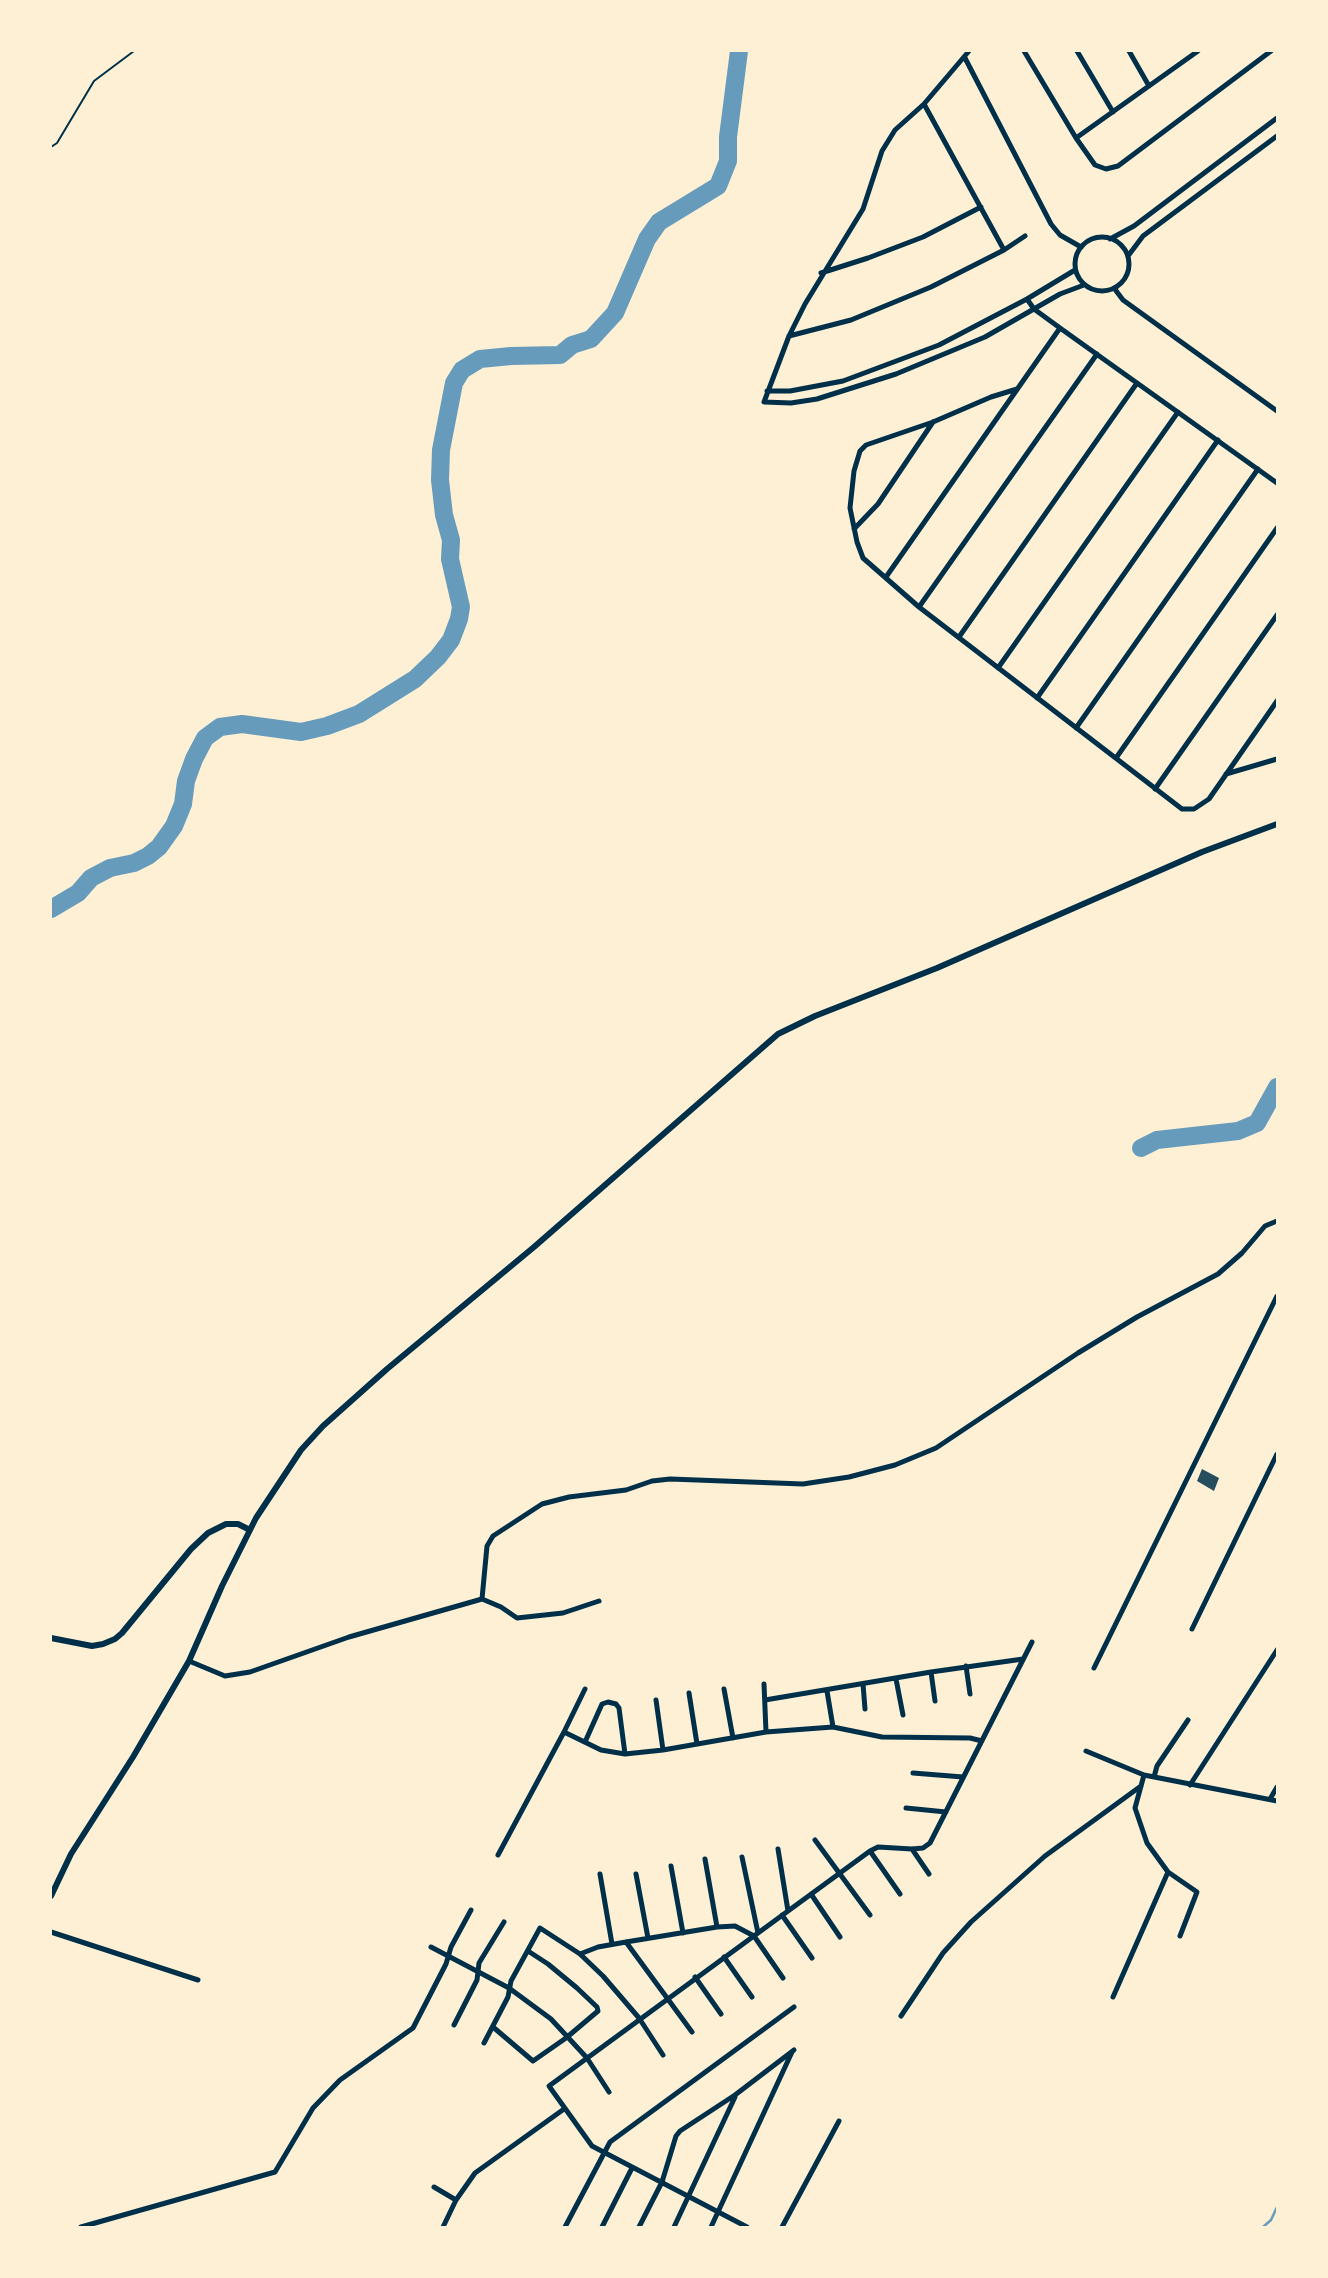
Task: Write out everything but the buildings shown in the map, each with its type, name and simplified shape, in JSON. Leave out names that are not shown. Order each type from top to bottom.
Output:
[{"type":"street","points":[[970,51],[924,104],[895,130],[881,151],[863,208],[821,273],[789,336],[764,402],[791,404],[848,390],[944,355],[985,337],[1060,294],[1084,285]]},
{"type":"street","points":[[1024,51],[1076,138],[1095,165],[1106,169],[1118,166],[1271,51]]},
{"type":"street","points":[[1077,51],[1113,112]]},
{"type":"street","points":[[1129,51],[1149,86]]},
{"type":"street","points":[[1182,51],[1186,59]]},
{"type":"street","points":[[1076,138],[1198,51]]},
{"type":"street","points":[[965,58],[1051,224],[1060,235],[1081,247]]},
{"type":"street","points":[[924,104],[1004,250]]},
{"type":"street","points":[[1110,239],[1124,248],[1128,256],[1128,273],[1124,281],[1114,288],[1100,291],[1084,285],[1075,270],[1081,247],[1094,239],[1110,239],[1134,226],[1277,118]]},
{"type":"street","points":[[1128,256],[1143,236],[1277,136]]},
{"type":"street","points":[[821,273],[923,237],[981,207]]},
{"type":"street","points":[[789,336],[862,315],[931,288],[1025,236]]},
{"type":"street","points":[[767,391],[790,391],[843,380],[939,345],[1027,299],[1075,270]]},
{"type":"street","points":[[1114,288],[1123,300],[1277,411]]},
{"type":"street","points":[[1027,299],[1034,309],[1277,483]]},
{"type":"street","points":[[886,578],[1060,327]]},
{"type":"street","points":[[919,607],[1097,354]]},
{"type":"street","points":[[958,637],[1137,383]]},
{"type":"street","points":[[1017,389],[933,422],[866,444],[860,451],[850,508],[863,558],[919,607],[1182,809],[1194,809],[1209,799],[1277,701]]},
{"type":"street","points":[[998,668],[1178,412]]},
{"type":"street","points":[[854,529],[878,504],[933,422]]},
{"type":"street","points":[[1037,698],[1218,440]]},
{"type":"street","points":[[1076,728],[1258,469]]},
{"type":"street","points":[[1116,758],[1277,528]]},
{"type":"street","points":[[1155,789],[1277,615]]},
{"type":"street","points":[[1226,774],[1277,759]]},
{"type":"street","points":[[51,1896],[71,1854],[133,1757],[189,1661],[250,1530],[301,1450],[323,1426],[403,1355],[534,1247],[778,1034],[1202,852],[1277,824]]},
{"type":"street","points":[[482,1598],[487,1546],[493,1536],[542,1504],[569,1497],[626,1490],[670,1479],[803,1484],[838,1479],[895,1465],[936,1448],[1078,1353],[1137,1317],[1218,1274],[1242,1253],[1265,1226],[1277,1221]]},
{"type":"street","points":[[1094,1668],[1221,1410],[1275,1307],[1277,1296]]},
{"type":"street","points":[[1192,1629],[1277,1454]]},
{"type":"street","points":[[51,1638],[92,1646],[115,1639],[191,1549],[208,1533],[226,1524],[239,1524],[250,1530]]},
{"type":"street","points":[[189,1661],[225,1676],[250,1672],[349,1637],[482,1598],[517,1618],[563,1614],[599,1601]]},
{"type":"street","points":[[747,2227],[592,2146],[549,2086],[870,1851],[878,1847],[923,1848],[930,1843],[1032,1642]]},
{"type":"street","points":[[1190,1785],[1277,1650]]},
{"type":"street","points":[[765,1700],[1023,1659]]},
{"type":"street","points":[[966,1666],[970,1694]]},
{"type":"street","points":[[931,1672],[935,1701]]},
{"type":"street","points":[[896,1679],[903,1715]]},
{"type":"street","points":[[764,1684],[766,1732]]},
{"type":"street","points":[[863,1684],[865,1709]]},
{"type":"street","points":[[498,1855],[584,1689]]},
{"type":"street","points":[[724,1689],[733,1738]]},
{"type":"street","points":[[827,1691],[833,1727]]},
{"type":"street","points":[[689,1693],[697,1744]]},
{"type":"street","points":[[656,1700],[663,1750]]},
{"type":"street","points":[[585,1742],[602,1704],[615,1704],[619,1709],[625,1754]]},
{"type":"street","points":[[1154,1777],[1157,1766],[1188,1720]]},
{"type":"street","points":[[564,1732],[600,1750],[625,1754],[766,1732],[833,1727],[881,1737],[970,1738],[982,1741]]},
{"type":"street","points":[[1086,1751],[1144,1775],[1277,1801]]},
{"type":"street","points":[[913,1773],[963,1777]]},
{"type":"street","points":[[1144,1775],[1135,1812],[1147,1843],[1168,1872],[1197,1892],[1180,1936]]},
{"type":"street","points":[[901,2016],[943,1953],[971,1922],[1045,1856],[1141,1786]]},
{"type":"street","points":[[1270,1799],[1277,1787]]},
{"type":"street","points":[[906,1808],[946,1812]]},
{"type":"street","points":[[815,1840],[870,1915]]},
{"type":"street","points":[[778,1849],[788,1911]]},
{"type":"street","points":[[912,1849],[929,1874]]},
{"type":"street","points":[[870,1851],[900,1894]]},
{"type":"street","points":[[741,1857],[756,1934],[783,1978]]},
{"type":"street","points":[[705,1859],[717,1927]]},
{"type":"street","points":[[671,1866],[683,1933]]},
{"type":"street","points":[[1113,1997],[1168,1872]]},
{"type":"street","points":[[600,1874],[612,1944]]},
{"type":"street","points":[[636,1874],[648,1938]]},
{"type":"street","points":[[811,1894],[840,1937]]},
{"type":"street","points":[[81,2227],[275,2172],[313,2108],[340,2080],[413,2028],[471,1910]]},
{"type":"street","points":[[782,1915],[812,1958]]},
{"type":"street","points":[[454,2025],[477,1980],[479,1963],[504,1922]]},
{"type":"street","points":[[580,1954],[626,1941],[717,1927],[735,1926],[756,1934]]},
{"type":"street","points":[[484,2043],[508,1997],[511,1981],[540,1928],[580,1954],[603,1976],[639,2018],[663,2055]]},
{"type":"street","points":[[51,1932],[198,1980]]},
{"type":"street","points":[[626,1941],[692,2032]]},
{"type":"street","points":[[431,1947],[509,1989],[551,2019],[587,2058],[609,2092]]},
{"type":"street","points":[[493,2026],[533,2061],[596,2015],[597,2007],[558,1972],[527,1951]]},
{"type":"street","points":[[724,1957],[752,1997]]},
{"type":"street","points":[[695,1978],[721,2014]]},
{"type":"street","points":[[565,2227],[610,2142],[794,2007]]},
{"type":"street","points":[[639,2227],[662,2182],[676,2136],[680,2131],[735,2095],[793,2050],[711,2227]]},
{"type":"street","points":[[674,2227],[735,2095]]},
{"type":"street","points":[[443,2227],[456,2200],[475,2173],[565,2109]]},
{"type":"street","points":[[782,2227],[839,2121]]},
{"type":"street","points":[[603,2227],[632,2168]]},
{"type":"street","points":[[434,2187],[456,2200]]},
{"type":"path","points":[[51,147],[57,143],[94,81],[134,51]]},
{"type":"waterway","points":[[51,909],[78,893],[91,878],[110,868],[134,863],[159,847],[174,826],[183,804],[186,781],[194,759],[205,738],[220,727],[242,724],[301,732],[327,726],[359,714],[415,679],[438,657],[451,640],[461,607],[450,559],[451,540],[444,515],[440,480],[441,450],[454,383],[462,370],[480,359],[560,355],[572,345],[591,339],[615,313],[647,239],[659,222],[718,186],[728,161],[728,137],[739,51]]},
{"type":"waterway","points":[[1141,1148],[1157,1140],[1238,1131],[1257,1123],[1277,1087]]},
{"type":"waterway","points":[[1263,2227],[1271,2220],[1277,2207]]}]
